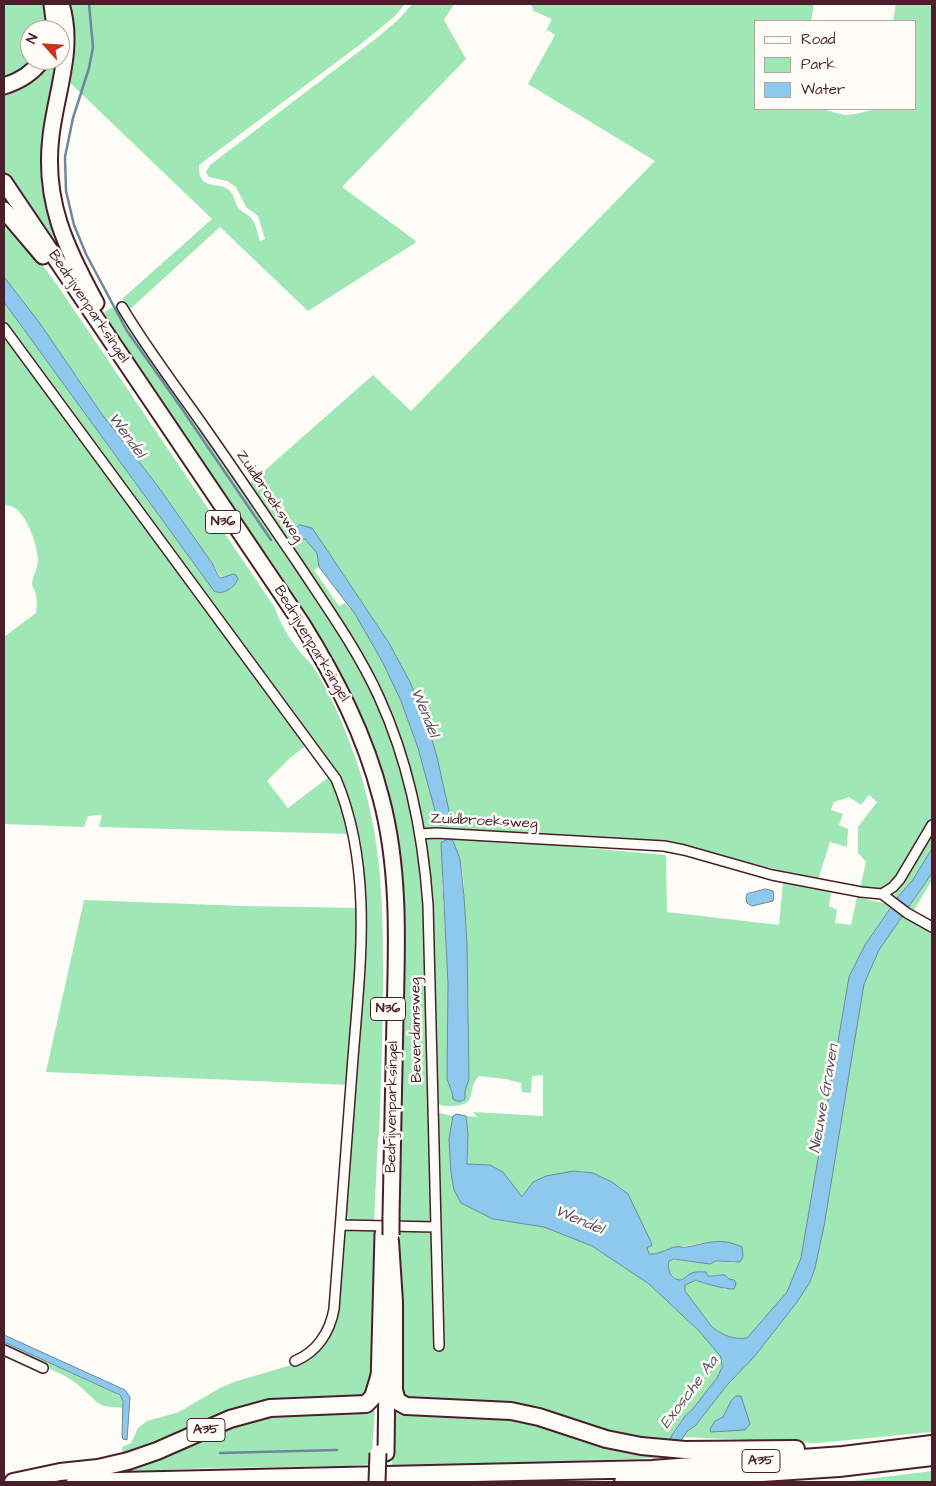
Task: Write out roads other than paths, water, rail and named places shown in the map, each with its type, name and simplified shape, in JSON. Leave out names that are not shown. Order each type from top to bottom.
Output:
[{"type":"highway","points":[[52,4],[54,20]]},
{"type":"highway","name":"N36","points":[[61,4],[66,46],[63,76],[50,148],[51,192],[64,239],[103,317],[117,350]]},
{"type":"highway","points":[[4,86],[17,82],[34,70]]},
{"type":"highway","name":"Bedrijvenparksingel","points":[[4,182],[321,655],[351,711],[374,772],[389,835],[396,895],[396,990],[387,1217]]},
{"type":"highway","name":"Bedrijvenparksingel","points":[[4,198],[302,639],[330,685],[357,746],[378,819],[386,870],[389,910],[388,1237],[382,1453],[377,1482]]},
{"type":"highway","name":"N36","points":[[4,210],[43,256]]},
{"type":"highway","name":"Bedrijvenparksingel","points":[[385,1482],[382,1453],[380,1374],[388,1237]]},
{"type":"highway","name":"A35","points":[[388,1237],[394,1302],[394,1390],[395,1398],[399,1403],[410,1407],[496,1410],[520,1413],[539,1417],[606,1439],[658,1448],[685,1450],[794,1449],[841,1461]]},
{"type":"highway","name":"A35","points":[[13,1482],[128,1461],[157,1451],[230,1419],[270,1408],[366,1404],[373,1397],[380,1374]]},
{"type":"highway","name":"A35","points":[[771,1482],[841,1461],[932,1444]]},
{"type":"highway","name":"A35","points":[[75,1482],[650,1475],[841,1461],[932,1457]]},
{"type":"highway","name":"A35","points":[[622,1482],[650,1475]]},
{"type":"street","name":"Zuidbroeksweg","points":[[122,307],[337,620],[362,663],[379,697],[397,742],[411,789],[420,834],[436,833],[664,846],[772,875],[861,892],[882,894]]},
{"type":"street","points":[[4,328],[336,779],[344,798],[360,873],[361,926],[334,1309],[330,1327],[314,1348],[295,1361]]},
{"type":"street","points":[[932,825],[900,880],[894,887],[882,894],[907,913],[932,927]]},
{"type":"street","name":"Beverdamsweg","points":[[420,834],[428,905],[440,1346]]},
{"type":"street","points":[[340,1225],[436,1226]]},
{"type":"street","points":[[4,1350],[43,1368]]},
{"type":"water","points":[[4,277],[39,322],[101,413],[157,485],[212,563],[219,577],[236,575],[238,579],[231,588],[225,592],[214,591],[4,302]]},
{"type":"water","points":[[300,525],[312,528],[389,643],[410,682],[428,726],[437,757],[451,820],[448,825],[439,825],[418,748],[401,701],[383,663],[355,614],[319,567],[317,553],[305,539],[295,543],[289,536]]},
{"type":"water","points":[[449,839],[453,841],[460,859],[467,943],[469,1079],[465,1091],[465,1099],[462,1101],[453,1099],[447,1079],[448,984],[441,843]]},
{"type":"water","name":"Wendel","points":[[932,849],[932,873],[879,950],[864,984],[824,1226],[810,1282],[797,1302],[754,1357],[728,1384],[695,1426],[687,1431],[678,1446],[671,1466],[660,1463],[672,1435],[685,1416],[717,1378],[722,1367],[721,1357],[699,1331],[649,1284],[592,1246],[544,1227],[493,1219],[461,1203],[454,1190],[451,1173],[449,1139],[453,1116],[456,1114],[466,1116],[468,1134],[467,1164],[490,1165],[503,1172],[522,1197],[533,1182],[546,1176],[574,1171],[593,1173],[612,1182],[628,1194],[651,1242],[652,1245],[647,1248],[649,1254],[659,1253],[675,1247],[714,1242],[727,1242],[742,1247],[743,1257],[740,1262],[716,1261],[710,1264],[674,1259],[669,1261],[668,1267],[672,1276],[680,1280],[692,1273],[706,1272],[708,1276],[725,1275],[729,1279],[734,1280],[736,1283],[734,1289],[696,1280],[685,1285],[685,1291],[712,1327],[728,1336],[747,1338],[787,1292],[801,1258],[849,977],[865,945],[897,898],[912,881]]},
{"type":"water","points":[[766,889],[773,891],[773,901],[752,906],[747,903],[747,894]]},
{"type":"water","points":[[4,1335],[125,1390],[130,1397],[127,1440],[123,1439],[122,1435],[123,1401],[120,1395],[4,1342]]},
{"type":"water","points":[[736,1396],[741,1396],[750,1424],[745,1430],[711,1432],[710,1429],[715,1421],[723,1417],[731,1401]]},
{"type":"waterway","points":[[89,4],[93,47],[89,68],[73,118],[65,157],[66,191],[74,225],[86,254],[127,331],[271,540]]},
{"type":"waterway","points":[[220,1453],[337,1450]]},
{"type":"water label","name":"Nieuwe Graven","points":[[825,1099]]},
{"type":"water label","name":"Exosche Aa","points":[[690,1393]]}]
